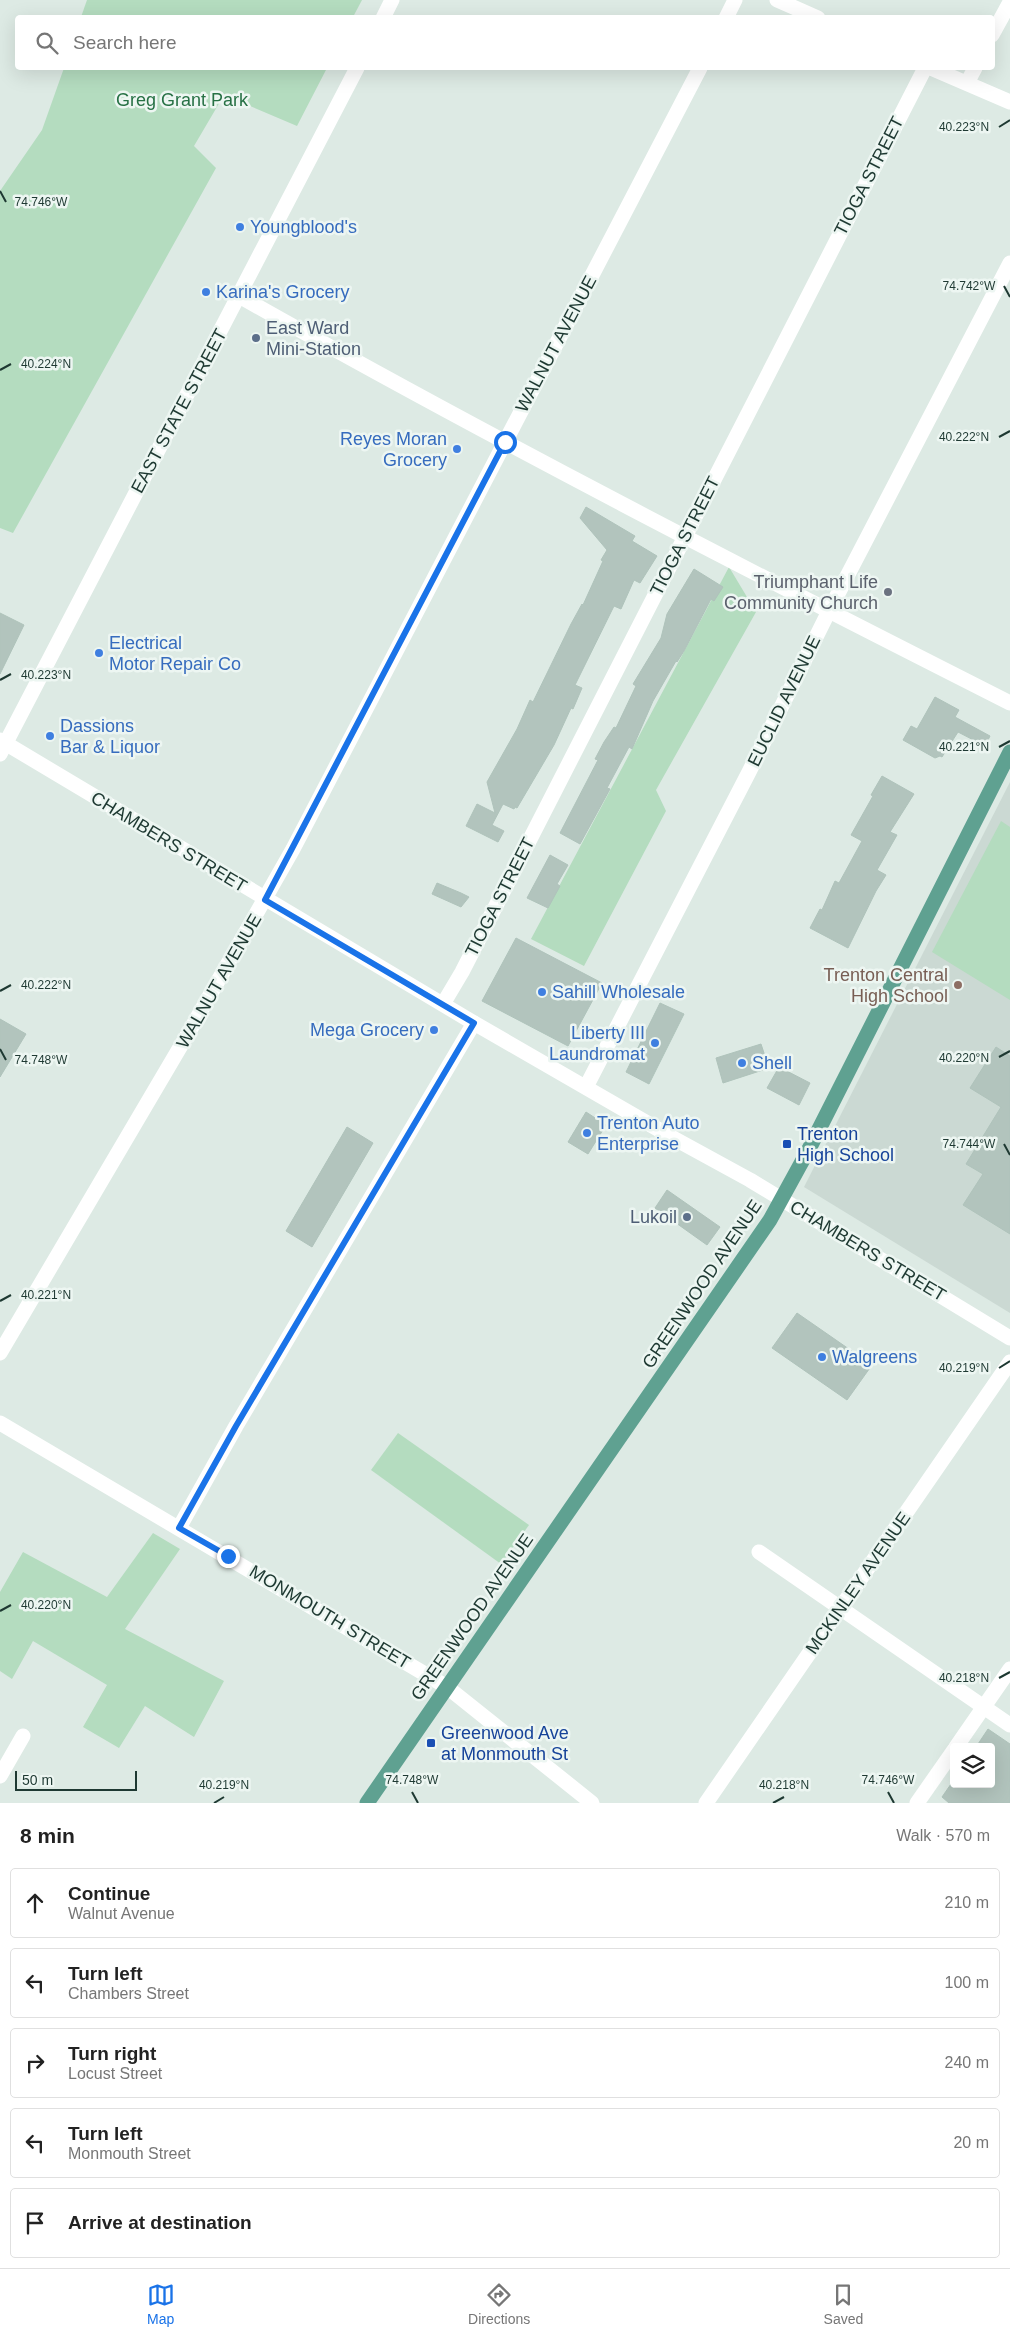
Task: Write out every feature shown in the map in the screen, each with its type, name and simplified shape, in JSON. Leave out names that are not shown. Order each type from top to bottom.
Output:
[{"type":"main road","name":"GREENWOOD AVENUE","points":[[367,1803],[764,1230],[810,1147],[1010,752]]},
{"type":"street","points":[[384,15],[392,0]]},
{"type":"street","points":[[728,15],[736,0]]},
{"type":"street","points":[[777,0],[811,15]]},
{"type":"street","points":[[995,30],[1010,2]]},
{"type":"street","name":"EAST STATE STREET","points":[[2,746],[356,70]]},
{"type":"street","name":"WALNUT AVENUE","points":[[0,1353],[265,900],[699,70]]},
{"type":"street","name":"TIOGA STREET","points":[[444,1004],[923,70]]},
{"type":"street","points":[[936,70],[1010,102]]},
{"type":"street","points":[[967,83],[974,70]]},
{"type":"street","name":"EUCLID AVENUE","points":[[586,1087],[744,781],[829,611],[1010,263]]},
{"type":"street","points":[[239,296],[394,384],[684,536],[1010,703]]},
{"type":"street","name":"CHAMBERS STREET","points":[[2,746],[474,1023],[782,1199],[1010,1338]]},
{"type":"street","points":[[179,1528],[236,1426],[474,1023]]},
{"type":"street","name":"MCKINLEY AVENUE","points":[[706,1803],[1010,1362]]},
{"type":"street","name":"MONMOUTH STREET","points":[[0,1423],[447,1687],[592,1803]]},
{"type":"street","points":[[759,1552],[1010,1725]]},
{"type":"street","points":[[959,1743],[1010,1669]]},
{"type":"street","points":[[0,1776],[23,1736]]},
{"type":"street","points":[[917,1803],[950,1756]]},
{"type":"shaded area","name":"Trenton Central High School","points":[[1010,782],[1010,1313],[804,1187]]},
{"type":"green space","points":[[87,0],[362,0],[354,15],[82,15]]},
{"type":"green space","name":"Greg Grant Park","points":[[63,70],[326,70],[297,126],[224,95],[194,146],[216,168],[13,533],[0,528],[0,191],[42,130]]},
{"type":"green space","points":[[729,567],[756,612],[656,790],[666,811],[584,966],[531,939]]},
{"type":"green space","points":[[1001,821],[1010,827],[1010,1000],[932,952]]},
{"type":"green space","points":[[398,1433],[529,1525],[501,1564],[371,1470]]},
{"type":"green space","points":[[153,1533],[180,1549],[125,1629],[224,1681],[194,1737],[145,1706],[119,1748],[83,1727],[107,1685],[33,1641],[12,1679],[0,1671],[0,1592],[23,1552],[107,1597]]},
{"type":"building","points":[[586,507],[635,536],[632,541],[657,556],[640,583],[634,580],[621,609],[614,606],[575,685],[582,688],[573,709],[571,708],[554,745],[517,808],[515,807],[514,809],[503,804],[492,825],[504,831],[498,842],[466,826],[477,804],[495,813],[487,782],[517,729],[530,700],[533,702],[571,624],[583,605],[603,561],[601,560],[607,550],[580,518]]},
{"type":"building","points":[[694,569],[723,587],[714,601],[711,599],[684,651],[676,661],[653,701],[632,749],[629,747],[607,788],[610,789],[580,844],[560,833],[598,760],[595,759],[604,742],[614,727],[616,728],[636,686],[633,684],[661,638],[667,614]]},
{"type":"building","points":[[0,613],[24,625],[0,674]]},
{"type":"building","points":[[935,697],[959,710],[955,717],[990,736],[985,746],[958,732],[942,757],[935,758],[903,740],[911,726],[917,729]]},
{"type":"building","points":[[882,776],[914,794],[890,832],[897,835],[877,870],[886,875],[848,948],[810,928],[820,909],[822,910],[835,881],[839,883],[862,841],[851,835]]},
{"type":"building","points":[[550,855],[568,865],[557,884],[560,886],[548,908],[527,898]]},
{"type":"building","points":[[437,883],[469,897],[461,907],[432,894]]},
{"type":"building","name":"Sahill Wholesale","points":[[516,938],[602,983],[568,1046],[482,1001]]},
{"type":"building","name":"Liberty III Laundromat","points":[[660,1003],[684,1014],[649,1084],[626,1072]]},
{"type":"building","points":[[0,1019],[26,1034],[0,1077]]},
{"type":"building","name":"Shell","points":[[761,1044],[769,1068],[723,1083],[716,1058]]},
{"type":"building","points":[[996,1047],[1010,1056],[1010,1234],[963,1205],[983,1174],[966,1164],[1001,1107],[970,1088]]},
{"type":"building","name":"Shell","points":[[779,1067],[810,1083],[799,1105],[767,1088]]},
{"type":"building","name":"Trenton Auto Enterprise","points":[[586,1112],[606,1125],[588,1154],[568,1142]]},
{"type":"building","points":[[347,1127],[373,1143],[312,1247],[286,1231]]},
{"type":"building","name":"Lukoil","points":[[667,1190],[720,1227],[707,1245],[655,1208]]},
{"type":"building","name":"Walgreens","points":[[797,1313],[872,1365],[847,1400],[772,1348]]},
{"type":"building","points":[[988,1729],[1010,1744],[1010,1803],[949,1803],[942,1797],[950,1785],[950,1788],[995,1788],[995,1743],[979,1743]]},
{"type":"place","name":"Youngblood's","points":[[240,227]]},
{"type":"place","name":"Karina's Grocery","points":[[206,292]]},
{"type":"place","name":"East Ward Mini-Station","points":[[256,338]]},
{"type":"place","name":"Reyes Moran Grocery","points":[[457,449]]},
{"type":"place","name":"Triumphant Life Community Church","points":[[888,592]]},
{"type":"place","name":"Electrical Motor Repair Co","points":[[99,653]]},
{"type":"place","name":"Dassions Bar & Liquor","points":[[50,736]]},
{"type":"place","name":"Trenton Central High School","points":[[958,985]]},
{"type":"place","name":"Sahill Wholesale","points":[[542,992]]},
{"type":"place","name":"Mega Grocery","points":[[434,1030]]},
{"type":"place","name":"Liberty III Laundromat","points":[[655,1043]]},
{"type":"place","name":"Shell","points":[[742,1063]]},
{"type":"place","name":"Trenton Auto Enterprise","points":[[587,1133]]},
{"type":"place","name":"Trenton High School","points":[[787,1144]]},
{"type":"place","name":"Lukoil","points":[[687,1217]]},
{"type":"place","name":"Walgreens","points":[[822,1357]]},
{"type":"place","name":"Greenwood Ave at Monmouth St","points":[[431,1743]]},
{"type":"route","points":[[228,1556],[179,1528],[236,1426],[474,1023],[265,900],[505,442]]}]
